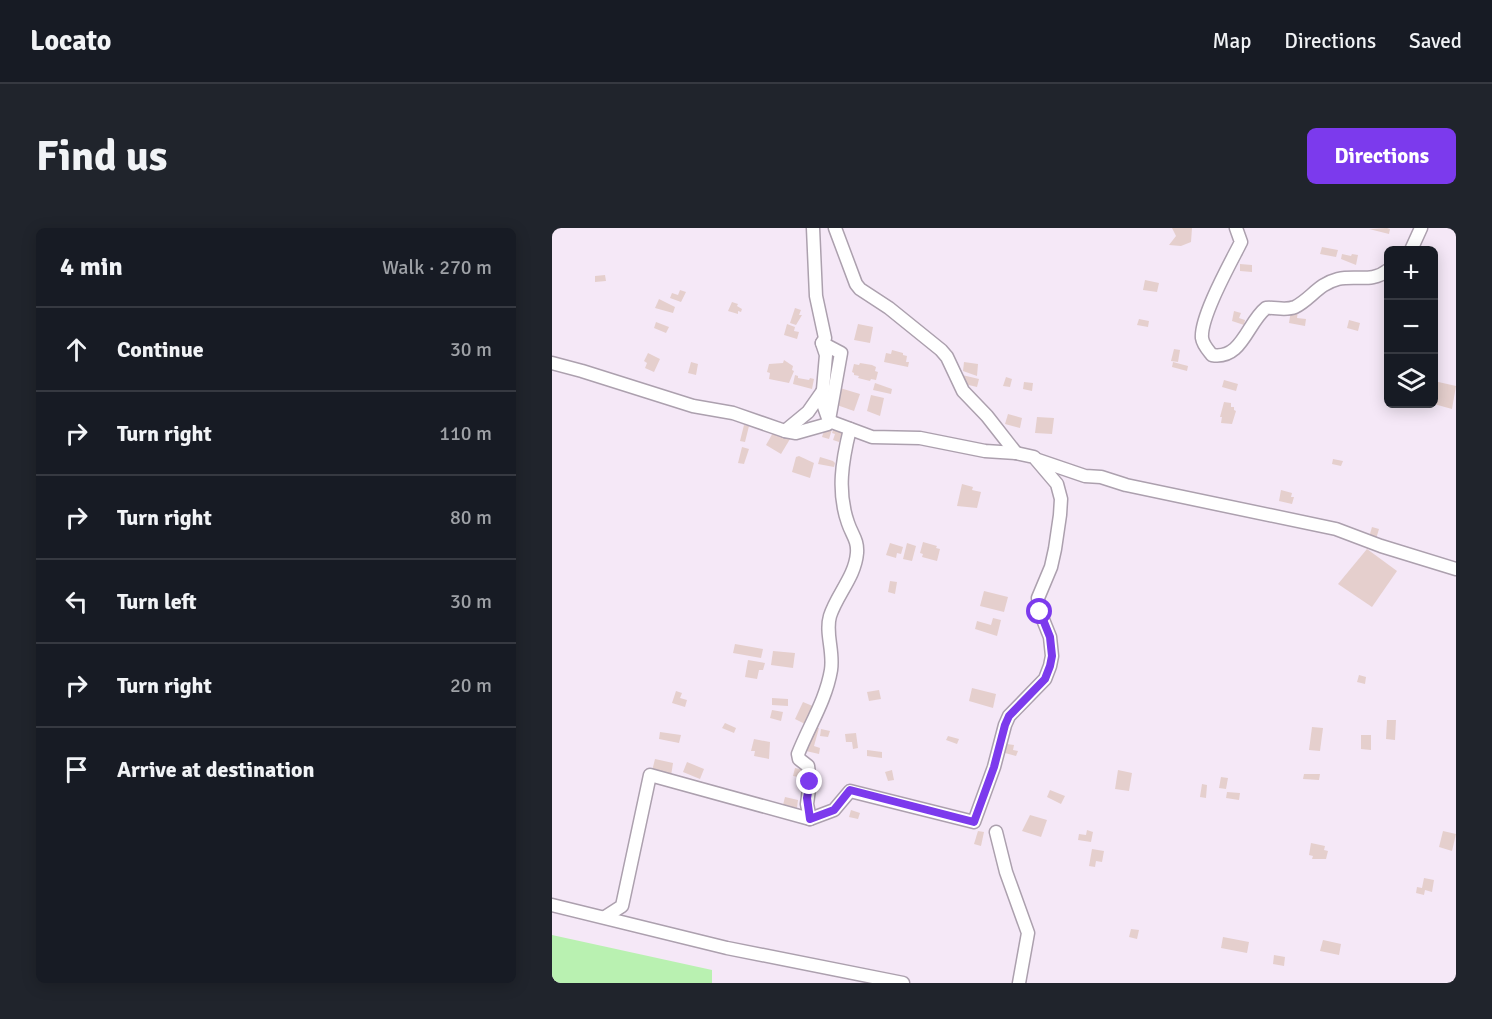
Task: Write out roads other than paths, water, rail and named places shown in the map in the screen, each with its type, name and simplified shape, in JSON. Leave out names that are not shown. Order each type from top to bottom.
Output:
[{"type":"street","points":[[813,228],[816,296],[825,338],[822,343],[826,355],[822,392],[823,407],[829,422],[882,438],[920,438],[985,451],[1016,453],[1085,476],[1101,477],[1126,485],[1336,529],[1381,546],[1456,569]]},
{"type":"street","points":[[835,228],[856,284],[947,357],[963,392],[987,416],[1016,453]]},
{"type":"street","points":[[1236,228],[1241,242],[1216,291],[1202,336],[1204,345],[1212,355],[1222,355],[1236,348],[1266,308],[1281,309],[1296,306],[1317,288],[1341,279],[1370,279],[1384,273]]},
{"type":"street","points":[[1413,246],[1421,228]]},
{"type":"street","points":[[552,363],[582,370],[693,406],[733,413],[785,431],[799,433],[829,422],[841,353],[822,343]]},
{"type":"street","points":[[785,431],[808,412],[822,392]]},
{"type":"street","points":[[810,819],[807,804],[810,782],[808,766],[799,759],[798,754],[820,705],[831,672],[832,650],[828,631],[829,619],[833,607],[848,582],[857,554],[857,538],[849,524],[841,491],[845,448],[850,429]]},
{"type":"street","points":[[605,917],[622,906],[650,775],[810,819],[834,810],[850,790],[974,822],[1009,716],[1045,679],[1052,656],[1050,637],[1040,612],[1038,598],[1049,573],[1055,549],[1061,499],[1057,484],[1036,459]]},
{"type":"street","points":[[996,832],[1006,872],[1028,933],[1019,983]]},
{"type":"street","points":[[552,905],[727,948],[903,983]]}]
